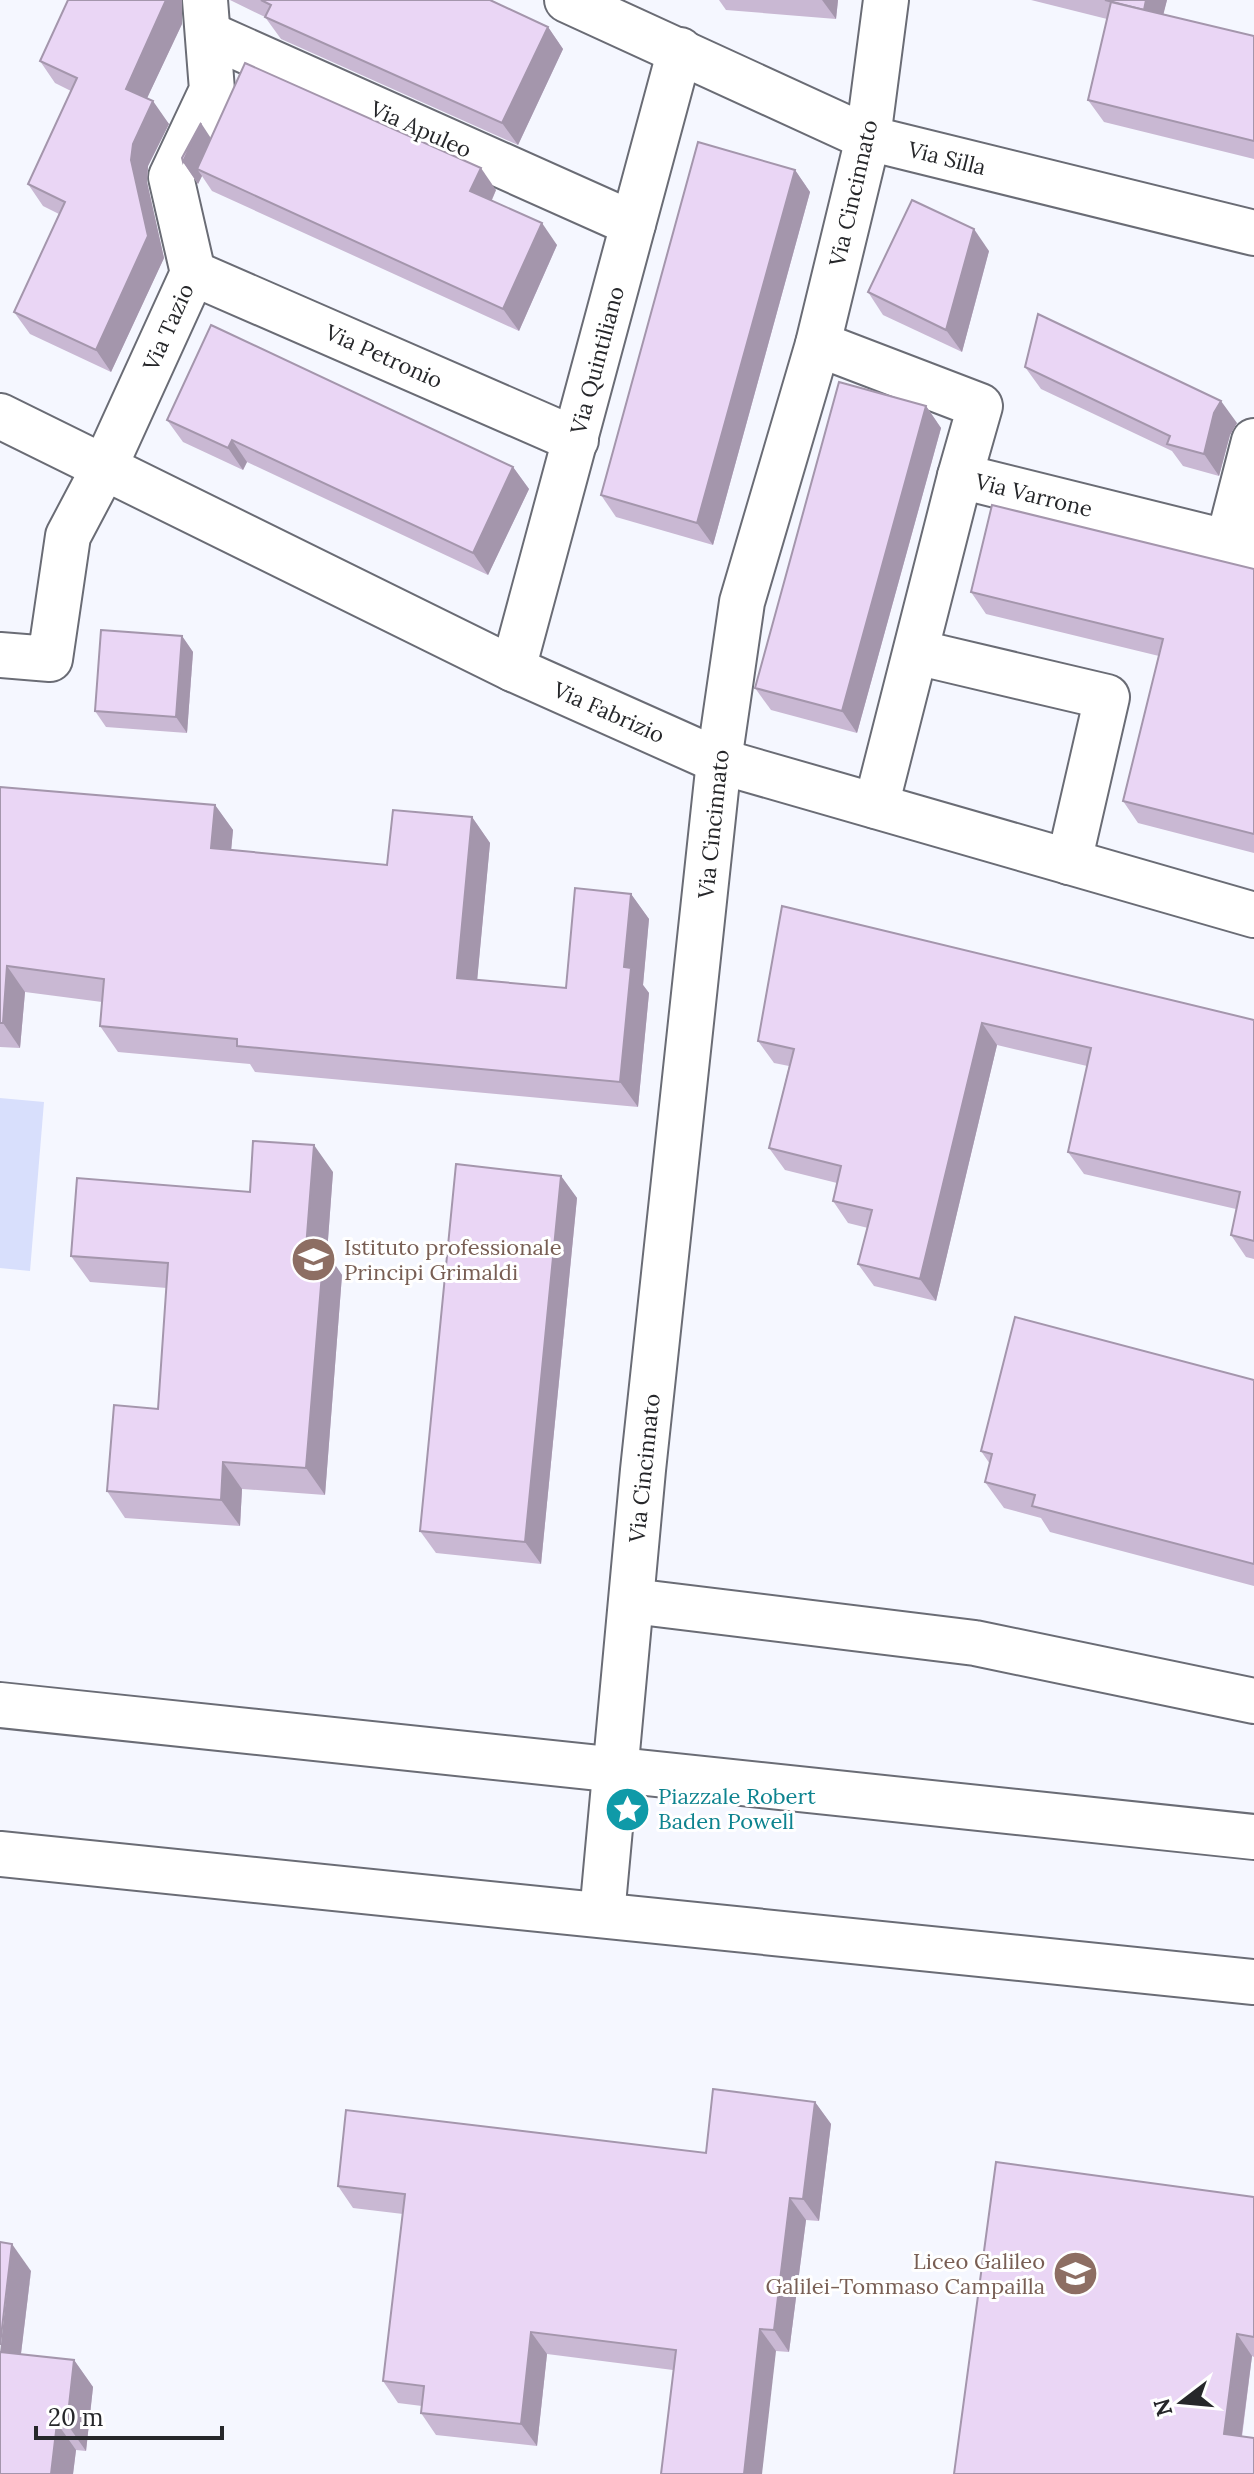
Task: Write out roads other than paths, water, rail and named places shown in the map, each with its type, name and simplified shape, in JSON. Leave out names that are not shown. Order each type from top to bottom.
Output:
[{"type":"street","name":"Via Silla","points":[[567,0],[868,138],[1254,233]]},
{"type":"street","name":"Via Cincinnato","points":[[602,1915],[719,761],[742,602],[818,344],[868,138],[886,0]]},
{"type":"street","name":"Via Apuleo","points":[[206,17],[633,224]]},
{"type":"street","name":"Via Tazio","points":[[0,655],[50,659],[68,536],[105,466],[193,273],[171,177],[212,90],[206,17]]},
{"type":"street","name":"Via Quintiliano","points":[[513,669],[680,50]]},
{"type":"street","name":"Via Petronio","points":[[193,273],[576,440]]},
{"type":"street","name":"Via Varrone","points":[[818,344],[980,406],[960,476],[1241,546]]},
{"type":"street","name":"Via Fabrizio","points":[[0,416],[513,669],[719,761],[1254,915]]},
{"type":"street","points":[[1241,546],[1254,441]]},
{"type":"street","points":[[876,806],[960,476]]},
{"type":"street","points":[[916,652],[1107,697],[1069,862]]},
{"type":"street","points":[[632,1601],[975,1643],[1254,1701]]},
{"type":"street","points":[[0,1705],[1254,1837]]},
{"type":"street","points":[[0,1854],[1254,1982]]},
{"type":"place","name":"Istituto professionale Principi Grimaldi","points":[[313,1260]]},
{"type":"place","name":"Piazzale Robert Baden Powell","points":[[627,1809]]},
{"type":"place","name":"Liceo Galileo Galilei-Tommaso Campailla","points":[[1076,2274]]}]
